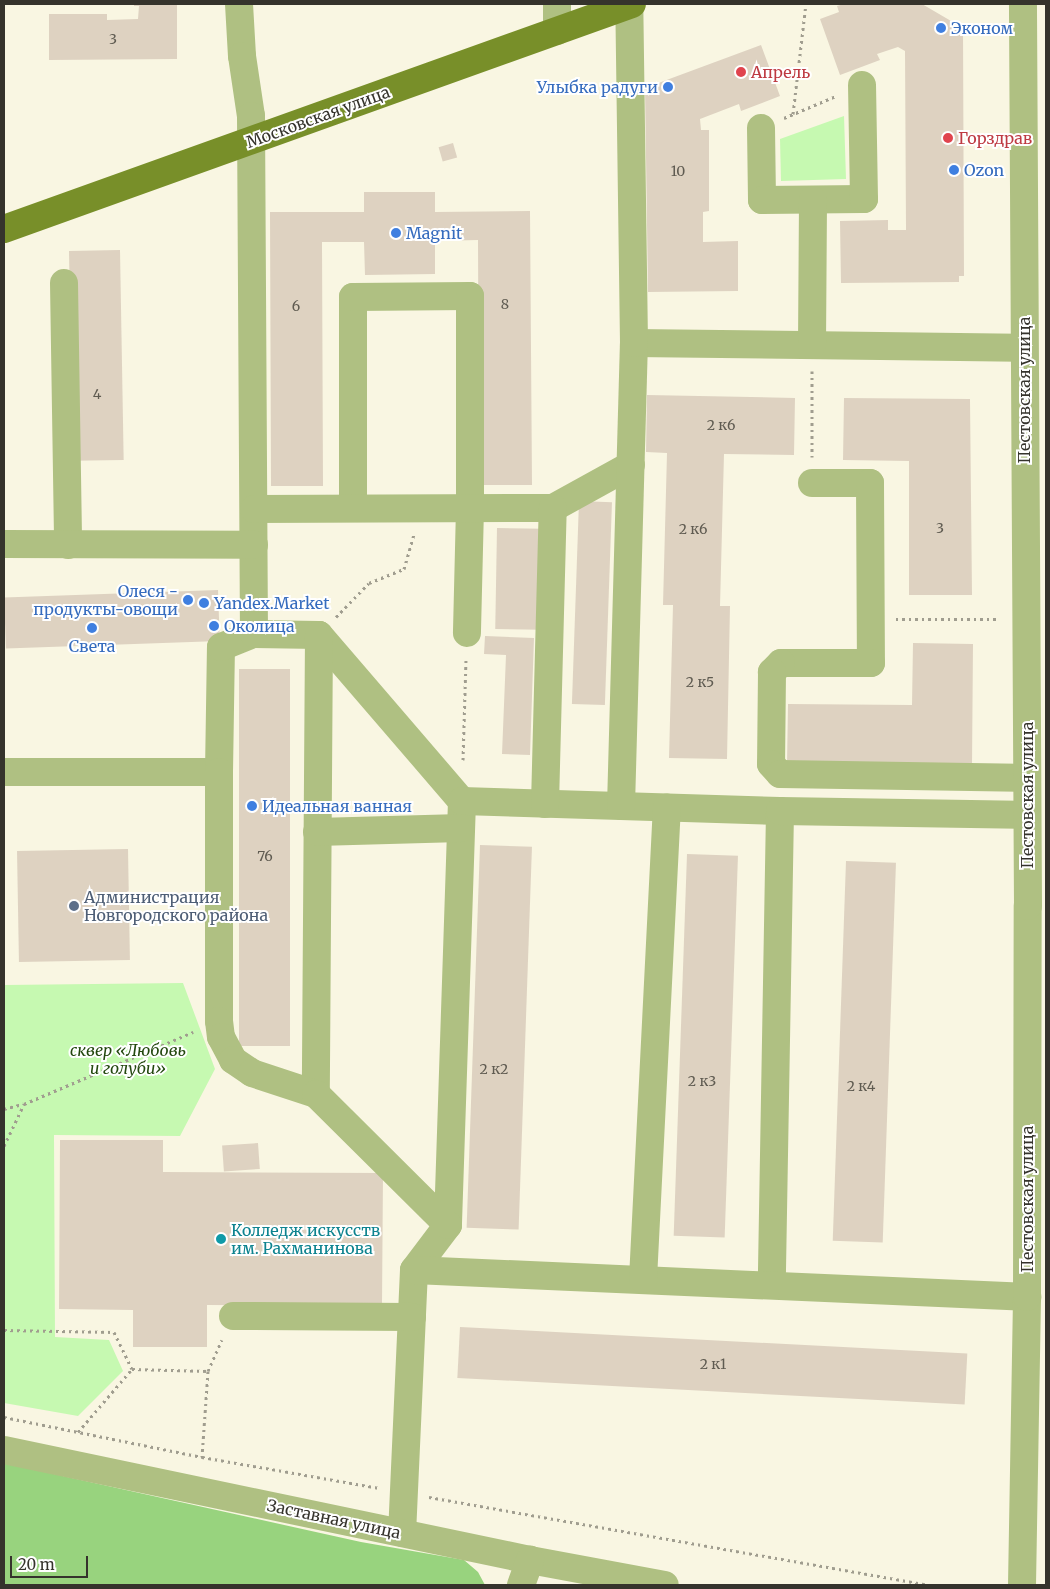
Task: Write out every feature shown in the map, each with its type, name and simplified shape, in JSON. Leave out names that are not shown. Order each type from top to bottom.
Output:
[{"type":"main road","name":"Московская улица","points":[[4,229],[631,4]]},
{"type":"street","points":[[239,4],[242,56],[250,104],[254,634]]},
{"type":"street","points":[[557,4],[557,31]]},
{"type":"street","points":[[621,806],[634,344],[631,4]]},
{"type":"street","name":"Пестовская улица","points":[[1022,1585],[1035,1497],[1027,1297],[1037,906],[1028,815],[1034,769],[1026,619],[1024,348],[1036,215],[1023,4]]},
{"type":"street","points":[[761,128],[762,200],[864,200],[862,85]]},
{"type":"street","points":[[812,345],[813,200]]},
{"type":"street","points":[[64,283],[68,544]]},
{"type":"street","points":[[353,508],[353,297],[470,296],[470,508],[467,633]]},
{"type":"street","points":[[634,344],[1024,348]]},
{"type":"street","points":[[254,509],[554,508],[630,465]]},
{"type":"street","points":[[812,483],[870,483],[871,663],[781,663],[772,672],[771,764],[780,774],[1034,769]]},
{"type":"street","points":[[545,804],[554,508]]},
{"type":"street","points":[[4,544],[254,544]]},
{"type":"street","points":[[319,635],[254,634],[221,647],[219,1022],[222,1037],[233,1060],[252,1073],[316,1094],[448,1225]]},
{"type":"street","points":[[319,635],[461,814],[448,1225],[414,1270],[402,1533]]},
{"type":"street","points":[[316,1094],[319,635]]},
{"type":"street","points":[[4,772],[219,772]]},
{"type":"street","points":[[317,832],[545,804],[780,811],[1028,815]]},
{"type":"street","points":[[643,1279],[667,808]]},
{"type":"street","points":[[772,1285],[780,811]]},
{"type":"street","points":[[414,1270],[1027,1297]]},
{"type":"street","points":[[233,1316],[412,1317]]},
{"type":"street","name":"Заставная улица","points":[[4,1450],[530,1560],[665,1585]]},
{"type":"street","points":[[521,1585],[530,1560]]},
{"type":"path","points":[[793,114],[806,4]]},
{"type":"path","points":[[761,128],[862,85]]},
{"type":"path","points":[[812,345],[812,483]]},
{"type":"path","points":[[319,635],[369,583],[404,569],[422,507]]},
{"type":"path","points":[[870,619],[1026,619]]},
{"type":"path","points":[[463,762],[467,633]]},
{"type":"path","points":[[4,1109],[24,1104],[219,1022]]},
{"type":"path","points":[[4,1146],[24,1104]]},
{"type":"path","points":[[202,1457],[208,1371],[233,1316]]},
{"type":"path","points":[[4,1330],[114,1332],[132,1370]]},
{"type":"path","points":[[132,1370],[208,1371]]},
{"type":"path","points":[[78,1433],[132,1370]]},
{"type":"path","points":[[4,1417],[202,1457],[929,1585]]},
{"type":"green space","points":[[844,116],[846,179],[781,181],[780,139]]},
{"type":"green space","name":"сквер «Любовь и голуби»","points":[[183,983],[215,1069],[180,1136],[54,1135],[55,1337],[109,1340],[123,1371],[78,1416],[4,1403],[4,985]]},
{"type":"green space","points":[[4,1463],[361,1542],[464,1560],[478,1572],[485,1585],[4,1585]]},
{"type":"building","points":[[134,4],[177,4],[177,59],[49,60],[49,14],[107,14],[107,20],[138,19],[139,6],[134,6]]},
{"type":"building","points":[[844,4],[922,4],[963,28],[964,276],[959,276],[959,282],[841,283],[840,221],[888,220],[888,230],[906,230],[905,51],[898,47],[877,54],[880,60],[840,75],[820,19],[839,12],[837,6]]},
{"type":"building","points":[[761,45],[780,96],[741,111],[739,104],[700,119],[701,130],[709,130],[709,211],[703,212],[703,242],[738,241],[738,291],[648,292],[645,88]]},
{"type":"building","points":[[453,143],[457,157],[443,162],[439,147]]},
{"type":"building","points":[[364,192],[435,192],[435,212],[530,211],[532,485],[479,485],[478,240],[435,241],[435,274],[365,275],[364,242],[322,242],[323,486],[271,486],[270,212],[364,212]]},
{"type":"building","points":[[120,250],[124,460],[73,461],[69,251]]},
{"type":"building","points":[[647,395],[795,398],[794,455],[724,454],[720,606],[730,606],[727,759],[669,758],[673,605],[663,605],[667,453],[646,452]]},
{"type":"building","points":[[844,398],[970,399],[972,595],[909,595],[909,461],[843,460]]},
{"type":"building","points":[[579,501],[612,502],[605,705],[572,704]]},
{"type":"building","points":[[497,528],[543,529],[541,630],[495,629]]},
{"type":"building","points":[[218,590],[220,641],[6,648],[4,597]]},
{"type":"building","points":[[485,636],[534,638],[530,755],[502,754],[506,655],[484,654]]},
{"type":"building","points":[[913,643],[973,644],[972,766],[787,764],[788,704],[912,705]]},
{"type":"building","points":[[239,669],[290,669],[290,1046],[239,1046]]},
{"type":"building","points":[[480,845],[532,847],[519,1230],[467,1228]]},
{"type":"building","name":"Администрация Новгородского района","points":[[128,849],[130,960],[19,962],[17,851]]},
{"type":"building","points":[[687,854],[738,856],[725,1238],[674,1236]]},
{"type":"building","points":[[846,861],[896,863],[883,1243],[833,1241]]},
{"type":"building","name":"Колледж искусств им. Рахманинова","points":[[60,1140],[163,1140],[163,1172],[383,1173],[382,1306],[207,1305],[207,1347],[133,1347],[133,1310],[59,1309]]},
{"type":"building","points":[[258,1143],[260,1169],[224,1171],[222,1146]]},
{"type":"building","points":[[460,1327],[967,1354],[965,1405],[457,1378]]},
{"type":"place","name":"Эконом","points":[[941,28]]},
{"type":"place","name":"Апрель","points":[[741,72]]},
{"type":"place","name":"Улыбка радуги","points":[[668,87]]},
{"type":"place","name":"Горздрав","points":[[948,138]]},
{"type":"place","name":"Ozon","points":[[954,170]]},
{"type":"place","name":"Magnit","points":[[396,233]]},
{"type":"place","name":"Олеся - продукты-овощи","points":[[188,600]]},
{"type":"place","name":"Yandex.Market","points":[[204,603]]},
{"type":"place","name":"Околица","points":[[214,626]]},
{"type":"place","name":"Света","points":[[92,628]]},
{"type":"place","name":"Идеальная ванная","points":[[252,806]]},
{"type":"place","name":"Администрация Новгородского района","points":[[74,906]]},
{"type":"place","name":"Колледж искусств им. Рахманинова","points":[[221,1239]]}]
